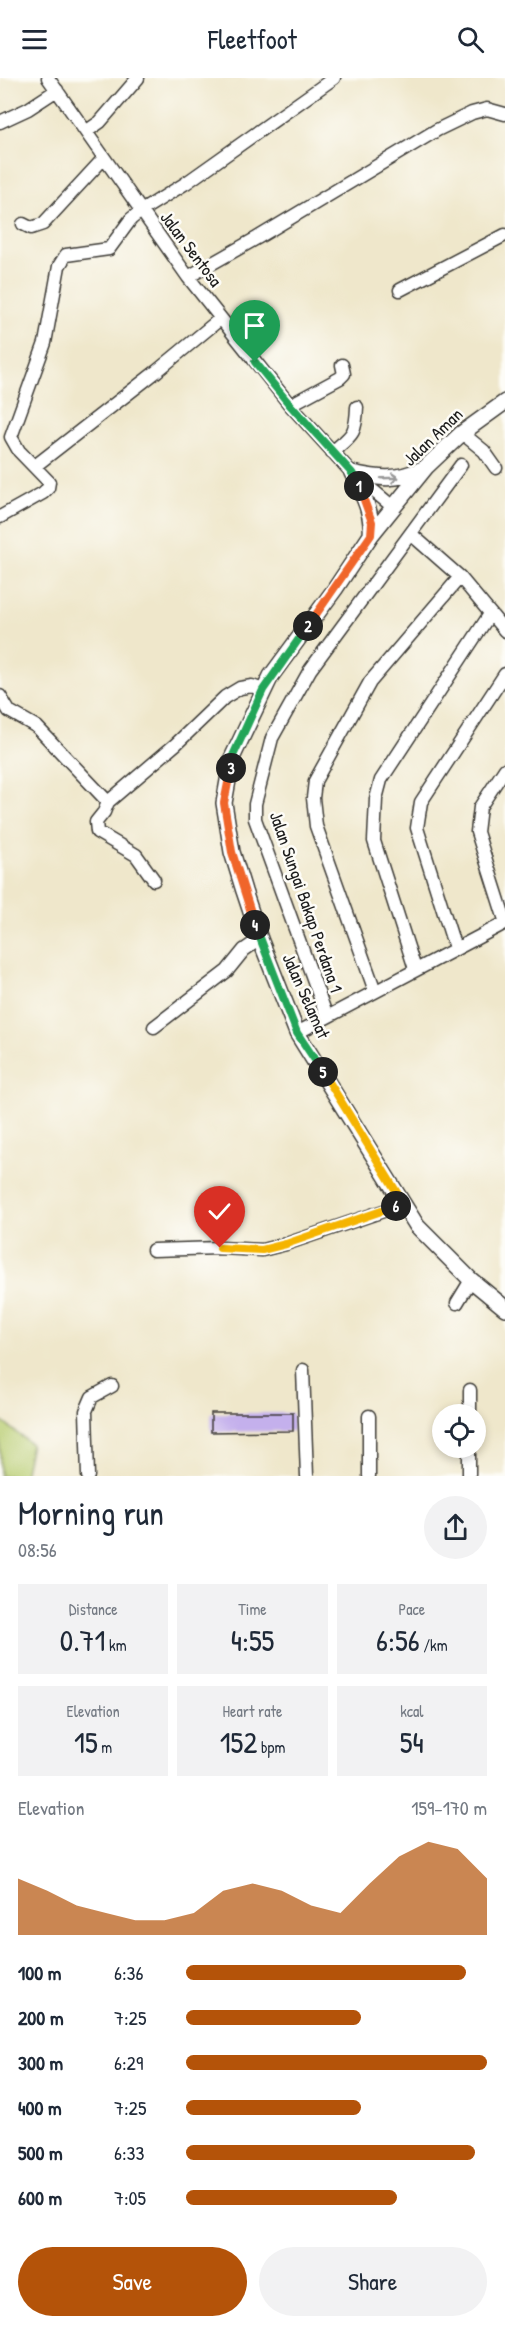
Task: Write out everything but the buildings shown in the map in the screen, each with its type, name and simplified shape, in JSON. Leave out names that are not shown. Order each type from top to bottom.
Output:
[{"type":"main road","name":"Jalan Aman","points":[[393,507],[426,467],[462,433],[505,402]]},
{"type":"main road","points":[[352,473],[381,479],[397,479],[426,467]]},
{"type":"main road","points":[[352,473],[367,504],[372,522],[371,535]]},
{"type":"main road","name":"Jalan Selamat","points":[[393,507],[263,690],[232,758],[224,803],[232,852],[260,939],[297,1033],[417,1226],[471,1280],[505,1308]]},
{"type":"street","name":"Jalan Sentosa","points":[[48,78],[87,131],[141,212],[220,319],[290,405],[332,452],[352,473],[393,507]]},
{"type":"street","points":[[87,131],[100,122],[138,78]]},
{"type":"street","points":[[0,517],[48,488],[49,482],[5,437],[45,343],[59,266],[66,255],[109,249],[131,219],[186,183],[334,78]]},
{"type":"street","points":[[0,122],[28,109],[57,90]]},
{"type":"street","points":[[188,277],[437,130],[472,113],[487,109],[505,114]]},
{"type":"street","points":[[23,224],[31,228],[43,224],[104,158]]},
{"type":"street","points":[[400,290],[505,235]]},
{"type":"street","points":[[35,466],[158,371],[220,319]]},
{"type":"street","points":[[290,405],[340,378],[344,374],[342,366]]},
{"type":"street","points":[[332,452],[352,435],[356,427],[357,407]]},
{"type":"street","points":[[462,433],[484,451],[496,468]]},
{"type":"street","name":"Jalan Sungai Bakap Perdana 1","points":[[327,1017],[255,819],[255,804],[272,738],[310,670],[461,465]]},
{"type":"street","points":[[411,534],[460,577],[505,631]]},
{"type":"street","points":[[375,991],[316,826],[313,798],[315,781],[370,682],[460,577]]},
{"type":"street","points":[[416,969],[374,841],[376,799],[381,780],[490,614]]},
{"type":"street","points":[[455,948],[417,828],[421,802],[505,674]]},
{"type":"street","points":[[154,880],[136,855],[97,832],[96,822],[108,802],[176,744],[225,697],[240,688],[252,686],[263,690]]},
{"type":"street","points":[[0,696],[9,711],[37,727],[108,802]]},
{"type":"street","points":[[297,1033],[505,921],[477,832],[480,807],[505,769]]},
{"type":"street","points":[[154,1027],[219,978],[244,951],[260,939]]},
{"type":"street","points":[[153,1250],[220,1248],[262,1250],[404,1204]]},
{"type":"street","points":[[457,1303],[471,1280]]},
{"type":"street","points":[[303,1370],[307,1476]]},
{"type":"street","points":[[88,1476],[86,1411],[92,1397],[112,1386]]},
{"type":"street","points":[[470,1390],[470,1404]]},
{"type":"street","points":[[369,1416],[369,1476]]},
{"type":"street","points":[[469,1458],[469,1476]]},
{"type":"green space","points":[[0,1420],[31,1444],[24,1476],[0,1476]]},
{"type":"route","points":[[220,1248],[262,1250],[404,1204],[297,1033],[260,939],[232,852],[224,803],[232,758],[271,676],[335,589],[371,535],[372,522],[367,504],[352,473],[290,405],[255,362]]}]
